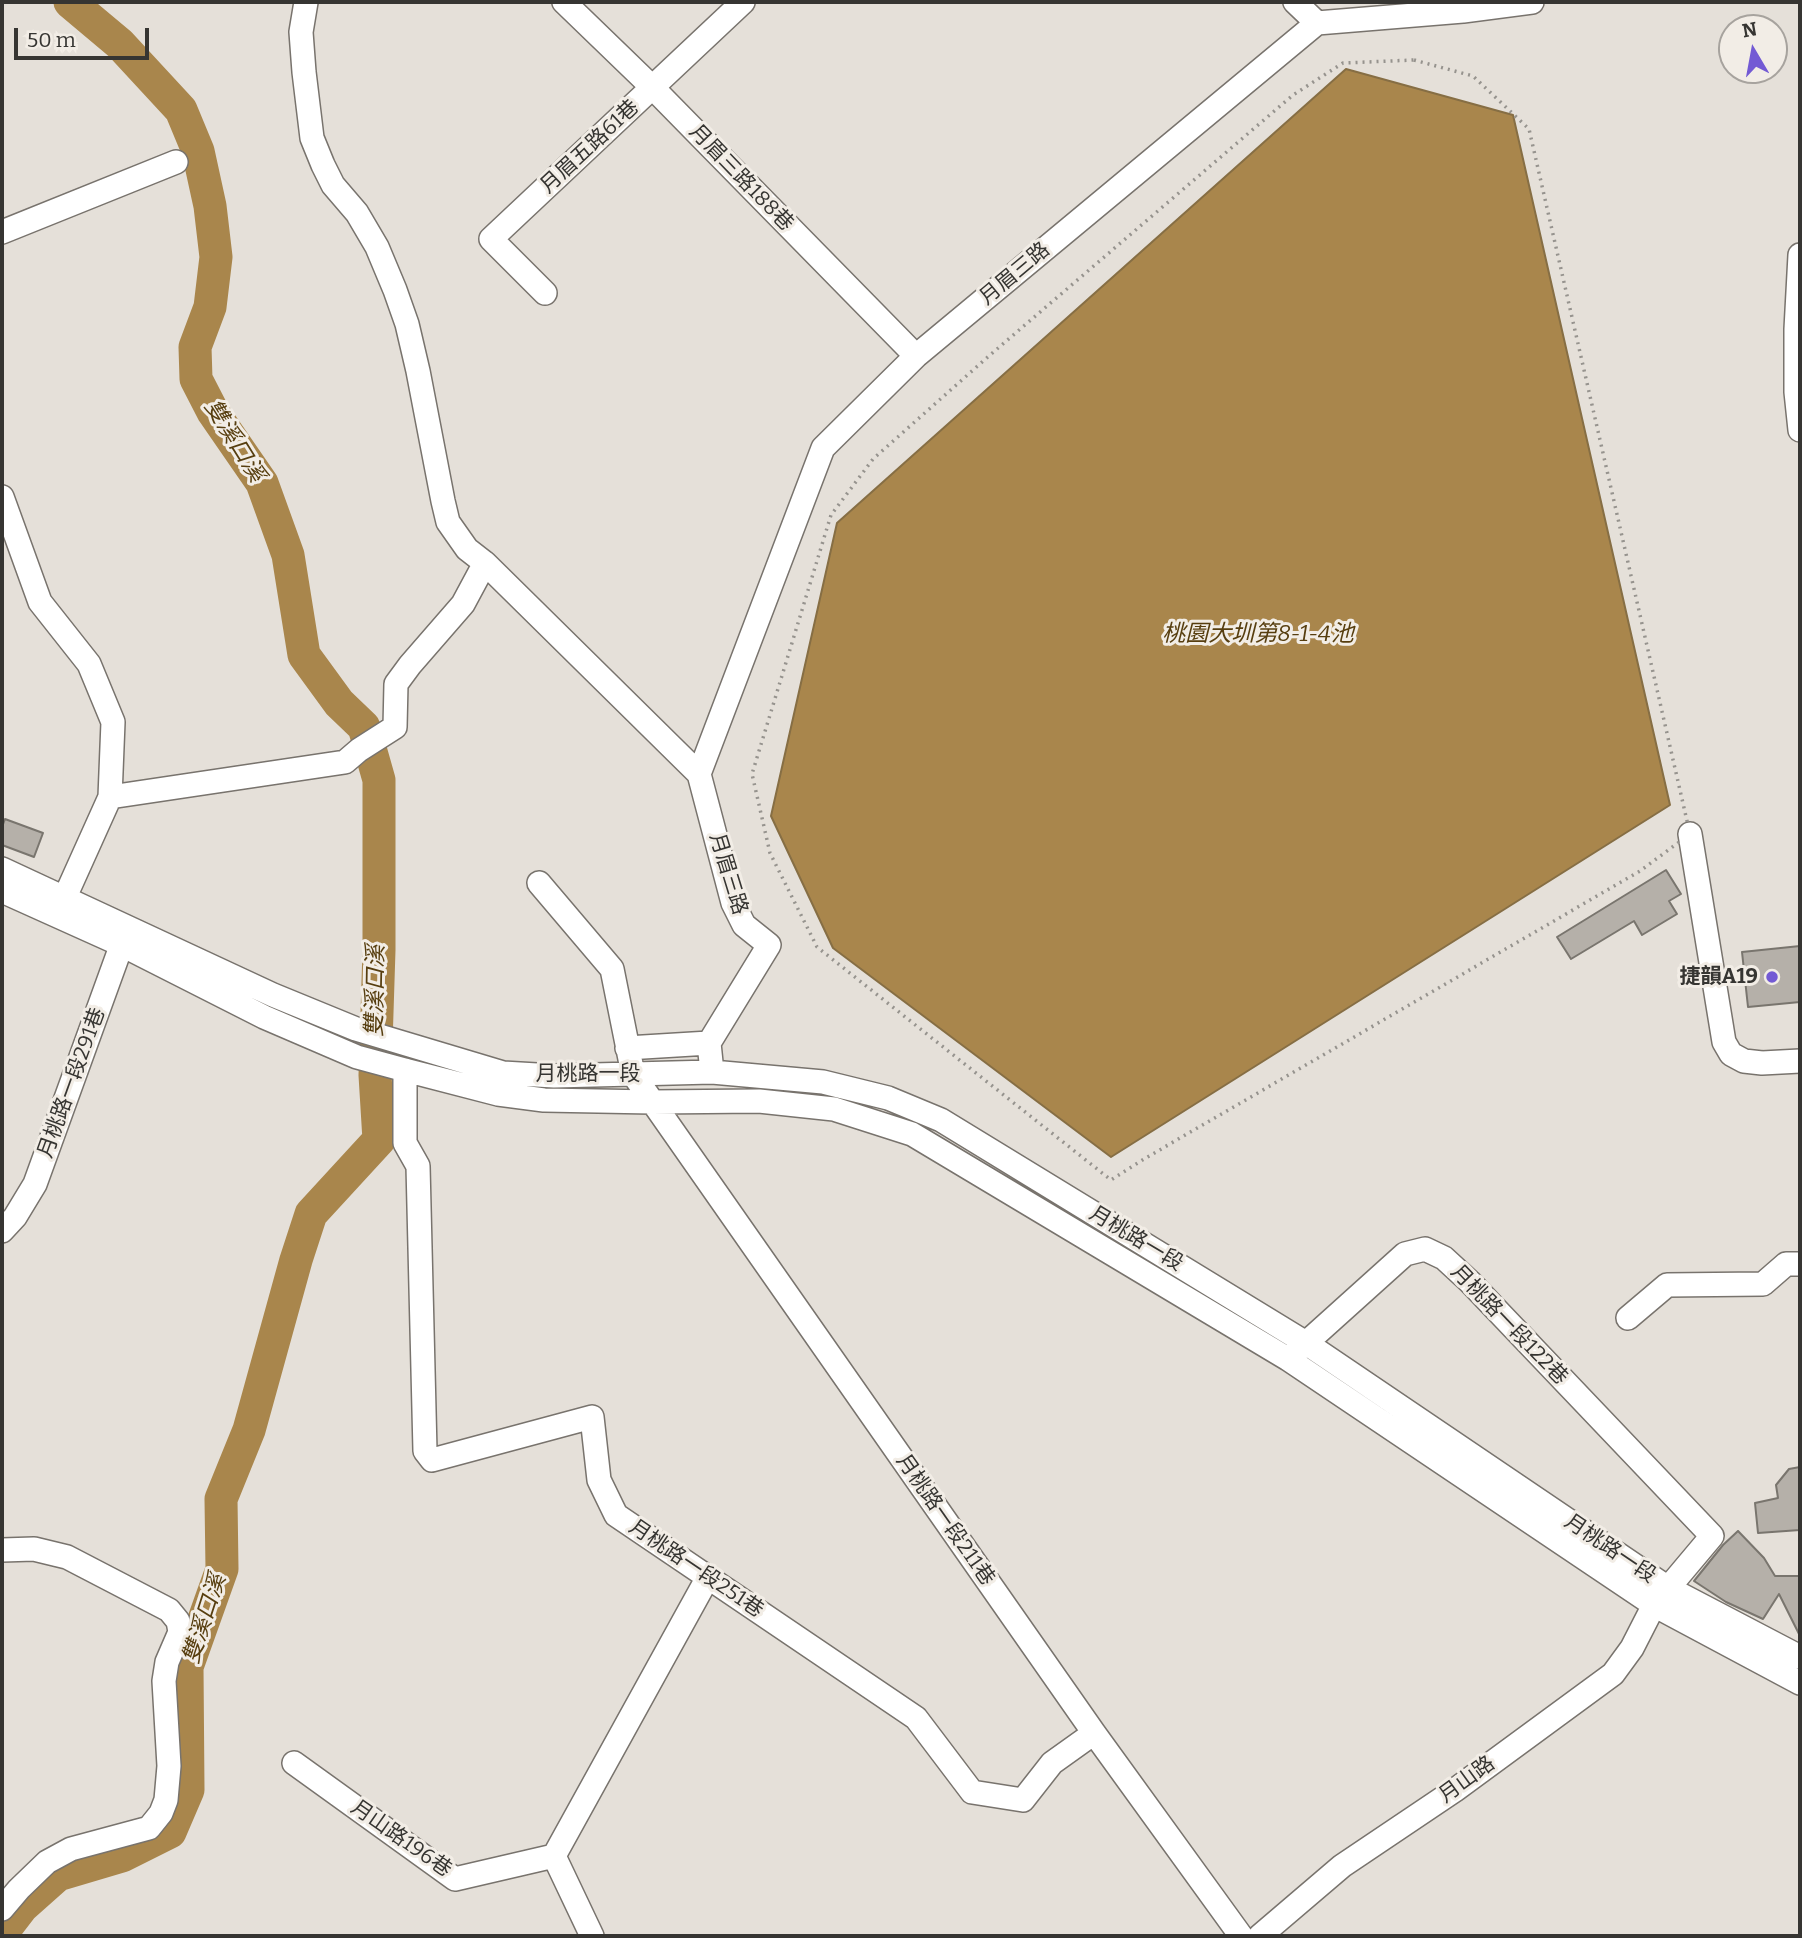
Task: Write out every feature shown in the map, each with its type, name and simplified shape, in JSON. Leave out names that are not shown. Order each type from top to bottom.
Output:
[{"type":"street","points":[[306,2],[301,32],[312,138],[333,185],[357,213],[377,247],[395,290],[407,324],[418,371],[449,522],[467,548],[699,774]]},
{"type":"street","name":"月眉三路188巷","points":[[564,2],[653,88],[916,356]]},
{"type":"street","name":"月眉五路61巷","points":[[545,293],[491,239],[743,2]]},
{"type":"street","points":[[1295,2],[1317,23],[1463,11],[1532,2]]},
{"type":"street","name":"月眉三路","points":[[709,1043],[769,945],[744,925],[733,902],[699,774],[823,448],[916,356],[1317,23]]},
{"type":"street","points":[[2,232],[176,162]]},
{"type":"street","points":[[1800,255],[1796,329],[1800,430]]},
{"type":"street","points":[[2,497],[40,603],[89,664],[113,722],[110,797],[65,897]]},
{"type":"street","points":[[110,797],[345,762],[395,727],[396,684],[463,604],[485,563]]},
{"type":"street","points":[[1690,834],[1724,1042],[1731,1054],[1744,1061],[1800,1061]]},
{"type":"street","points":[[2,869],[65,897],[125,936]]},
{"type":"street","points":[[539,883],[612,969],[632,1074]]},
{"type":"street","points":[[2,891],[125,936]]},
{"type":"street","name":"月桃路一段","points":[[125,936],[356,1029],[503,1073],[554,1076],[712,1072],[824,1082],[888,1098],[940,1120],[1306,1343],[1661,1597],[1800,1657]]},
{"type":"street","name":"月桃路一段","points":[[125,936],[264,1017],[356,1057],[498,1094],[544,1100],[759,1101],[834,1109],[912,1134],[1288,1359],[1800,1684]]},
{"type":"street","name":"月桃路一段291巷","points":[[2,1231],[15,1217],[35,1184],[125,936]]},
{"type":"street","points":[[627,1048],[709,1043],[712,1072]]},
{"type":"street","name":"月桃路一段251巷","points":[[400,1069],[405,1143],[418,1166],[425,1451],[432,1460],[592,1417],[599,1480],[616,1515],[916,1718],[972,1792],[1023,1800],[1052,1763],[1094,1733]]},
{"type":"street","name":"月桃路一段211巷","points":[[632,1074],[1094,1733],[1241,1936]]},
{"type":"street","name":"月桃路一段122巷","points":[[1288,1359],[1405,1254],[1425,1249],[1444,1258],[1470,1282],[1712,1536]]},
{"type":"street","points":[[1628,1318],[1667,1285],[1763,1284],[1786,1264],[1800,1264]]},
{"type":"street","name":"月山路","points":[[1260,1936],[1342,1866],[1455,1790],[1613,1674],[1632,1648],[1661,1597],[1712,1536]]},
{"type":"street","points":[[2,1550],[34,1549],[68,1557],[169,1610],[178,1621],[180,1632],[167,1662],[164,1681],[169,1766],[166,1800],[161,1813],[149,1828],[71,1849],[47,1862],[2,1909]]},
{"type":"street","points":[[592,1936],[554,1856],[708,1577]]},
{"type":"street","name":"月山路196巷","points":[[294,1763],[455,1879],[554,1856]]},
{"type":"path","points":[[1414,60],[1474,76],[1529,129],[1690,834],[1640,871],[1111,1180],[817,947],[770,853],[752,774],[831,515],[873,459],[990,355],[1293,96],[1343,63],[1414,60]]},
{"type":"water","name":"桃園大圳第8-1-4池","points":[[1346,69],[1513,115],[1670,805],[1111,1157],[833,948],[771,816],[837,523]]},
{"type":"building","points":[[5,819],[43,833],[34,857],[2,845]]},
{"type":"building","points":[[1666,870],[1681,894],[1669,901],[1677,914],[1642,935],[1634,921],[1571,959],[1557,937]]},
{"type":"building","name":"捷韻A19","points":[[1800,946],[1800,1002],[1748,1007],[1742,952]]},
{"type":"building","points":[[1800,1467],[1800,1530],[1758,1533],[1755,1503],[1778,1498],[1776,1485],[1789,1469]]},
{"type":"building","points":[[1738,1531],[1764,1558],[1775,1576],[1800,1576],[1800,1636],[1779,1594],[1763,1619],[1726,1602],[1694,1581]]},
{"type":"waterway","name":"雙溪口溪","points":[[2,1933],[22,1907],[58,1875],[122,1856],[170,1832],[188,1790],[187,1667],[222,1569],[221,1499],[249,1430],[311,1214],[379,1140],[375,1075],[379,950],[379,780],[364,727],[339,703],[304,655],[288,555],[262,483],[213,412],[196,379],[195,347],[210,307],[216,257],[210,206],[198,151],[181,110],[120,44],[70,2]]},
{"type":"place","name":"捷韻A19","points":[[1772,977]]}]
